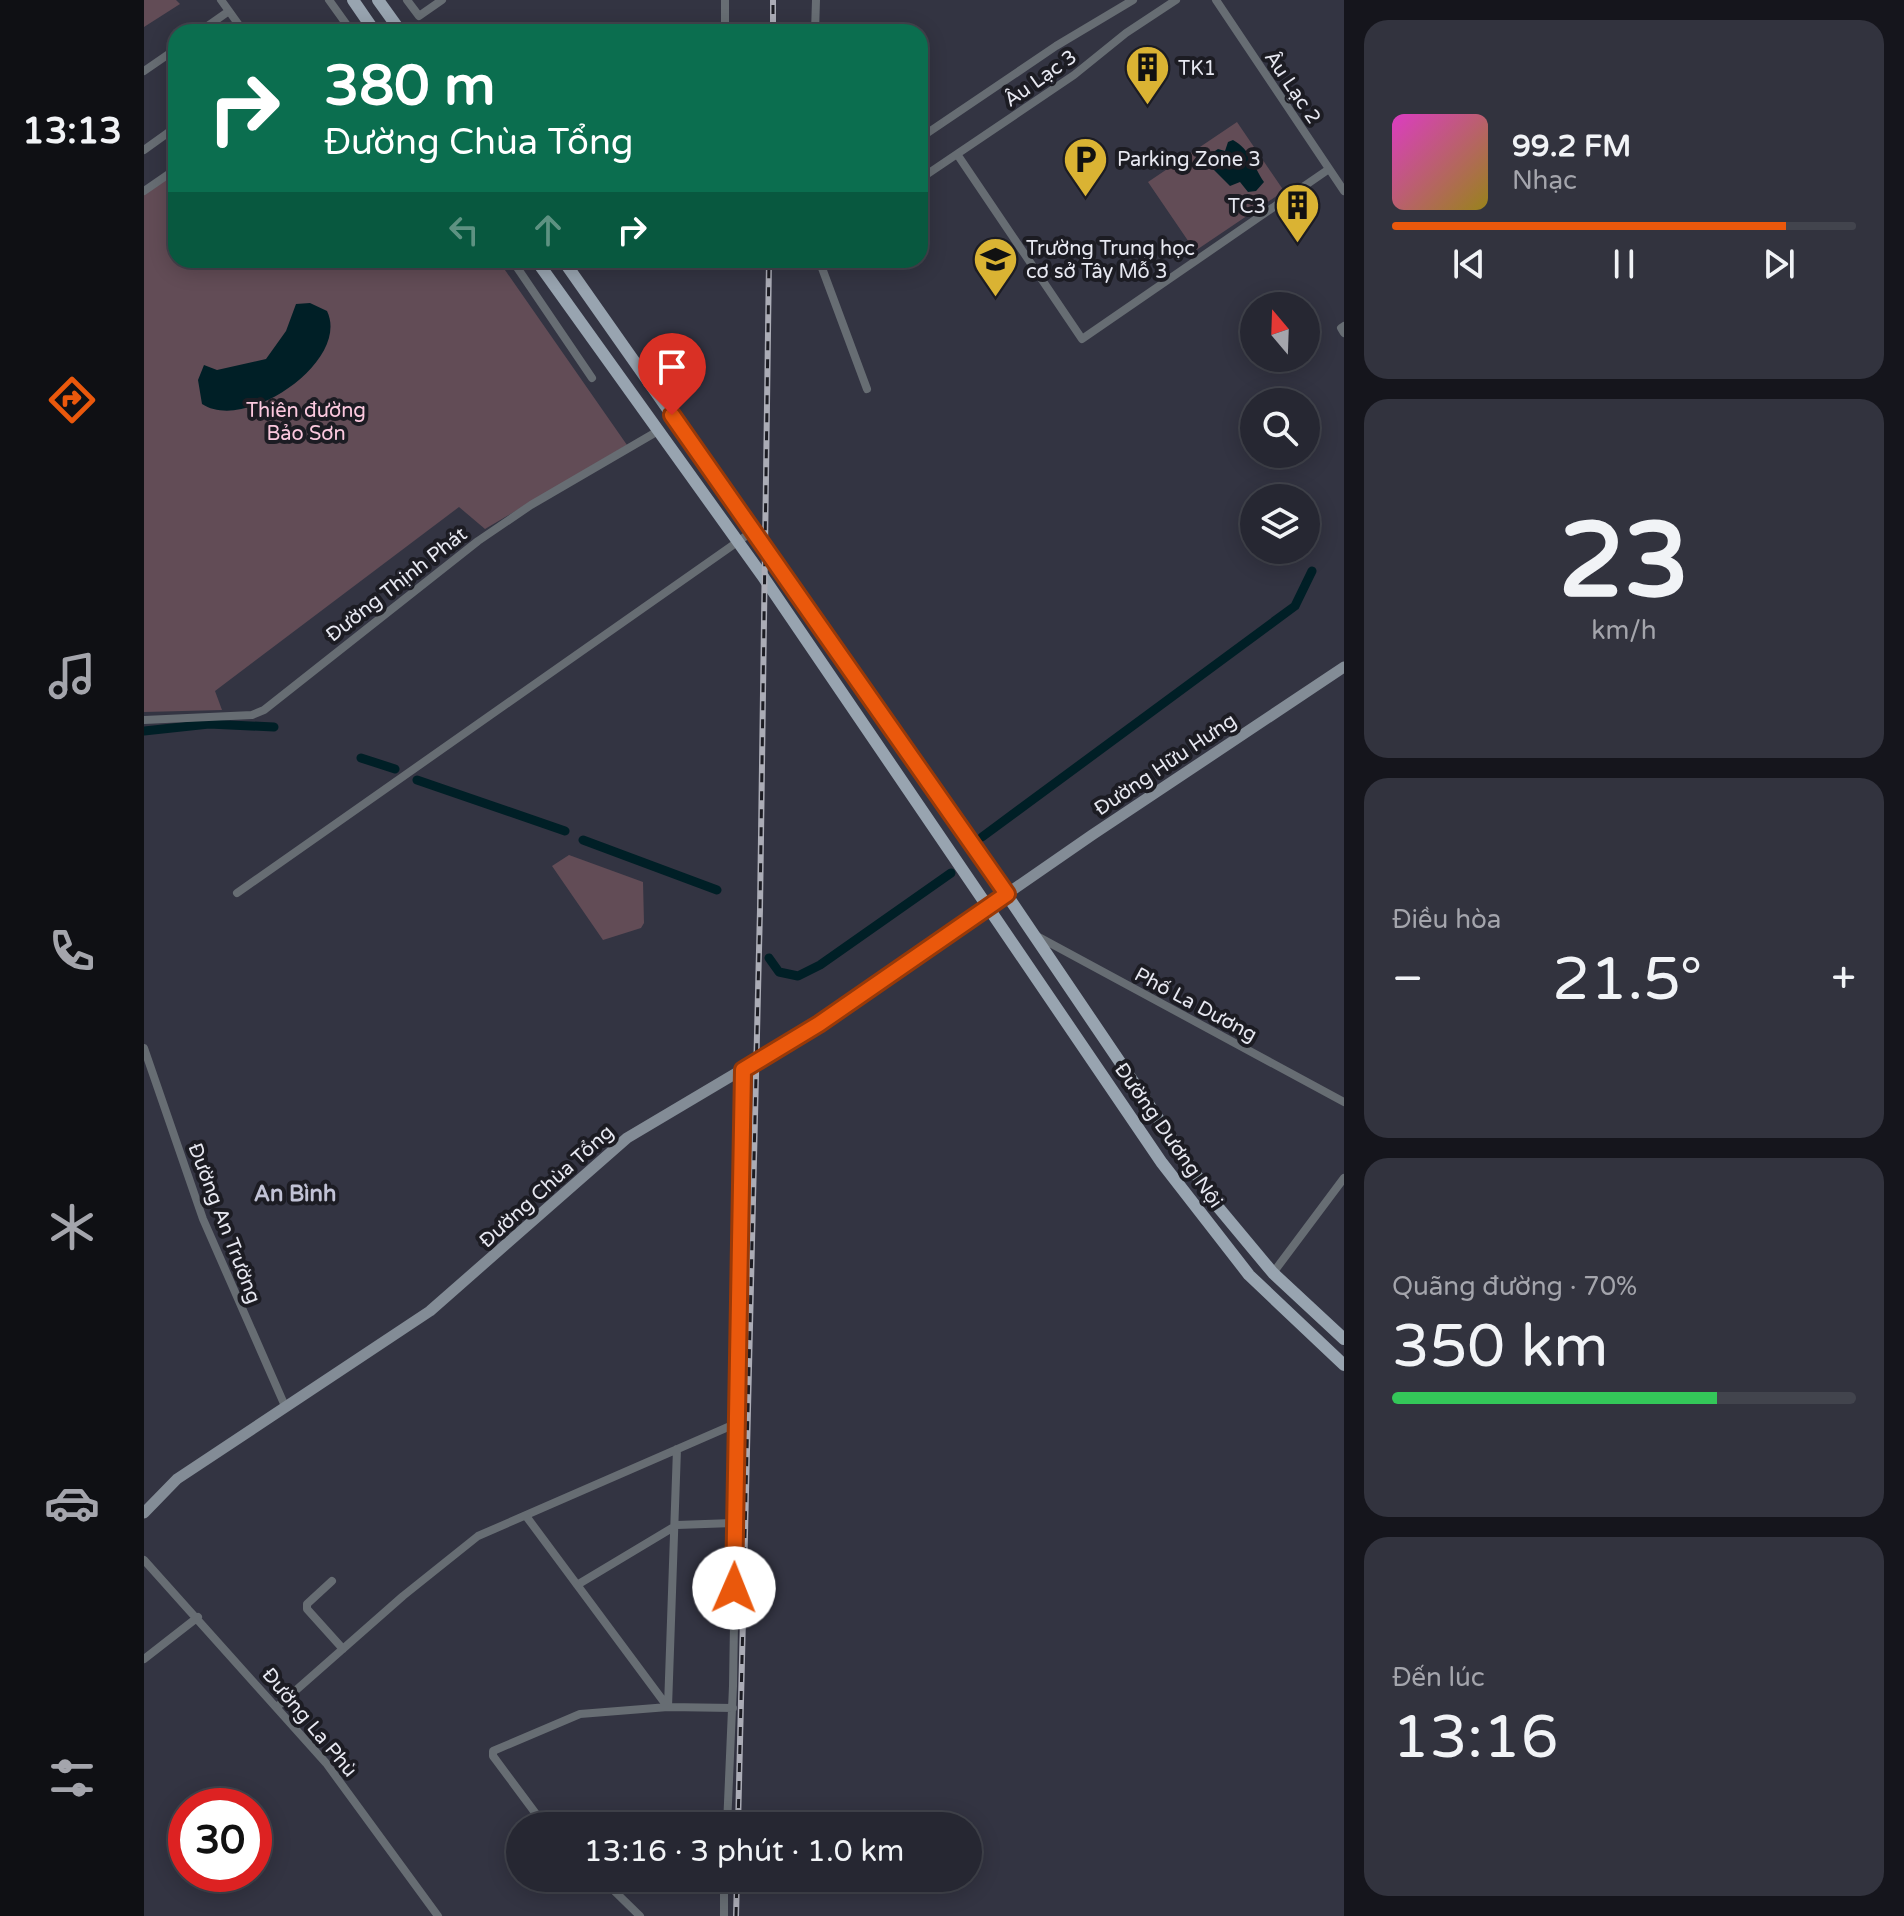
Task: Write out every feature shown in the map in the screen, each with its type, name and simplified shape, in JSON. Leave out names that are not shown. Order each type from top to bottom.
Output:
[{"type":"main road","points":[[353,0],[370,24]]},
{"type":"main road","points":[[378,0],[395,24]]},
{"type":"main road","name":"Đường Dương Nội","points":[[542,268],[737,542],[1162,1163],[1261,1288],[1344,1365]]},
{"type":"main road","name":"Đường Dương Nội","points":[[569,268],[1007,894],[1218,1207],[1273,1273],[1344,1339]]},
{"type":"main road","points":[[608,363],[626,349]]},
{"type":"main road","name":"Đường Hữu Hưng","points":[[988,907],[1344,667]]},
{"type":"main road","name":"Đường Chùa Tổng","points":[[144,1513],[177,1479],[430,1311],[627,1138],[697,1093],[743,1070],[819,1024],[988,907]]},
{"type":"main road","points":[[1261,1288],[1273,1273]]},
{"type":"street","points":[[221,0],[238,24]]},
{"type":"street","points":[[329,0],[346,24]]},
{"type":"street","points":[[407,0],[419,16],[442,0]]},
{"type":"street","points":[[725,0],[725,24]]},
{"type":"street","points":[[815,24],[816,0]]},
{"type":"street","name":"Âu Lạc 3","points":[[928,133],[1056,46],[1133,0]]},
{"type":"street","name":"Âu Lạc 3","points":[[928,174],[1074,75],[1126,33],[1176,0]]},
{"type":"street","name":"Âu Lạc 2","points":[[1216,0],[1344,191]]},
{"type":"street","points":[[210,24],[229,11]]},
{"type":"street","points":[[144,71],[168,54]]},
{"type":"street","points":[[144,150],[168,133]]},
{"type":"street","points":[[957,154],[1082,339],[1329,169]]},
{"type":"street","points":[[144,191],[168,174]]},
{"type":"street","points":[[517,268],[592,378]]},
{"type":"street","points":[[822,268],[867,389]]},
{"type":"street","points":[[1344,326],[1341,328],[1344,333]]},
{"type":"street","name":"Đường Thịnh Phát","points":[[144,720],[213,721],[264,710],[478,541],[531,505],[658,431]]},
{"type":"street","points":[[237,893],[753,531]]},
{"type":"street","name":"Phố La Dương","points":[[1033,933],[1344,1102]]},
{"type":"street","name":"Đường An Trường","points":[[144,1048],[203,1219],[285,1406]]},
{"type":"street","points":[[728,1812],[733,1708],[733,1523],[743,1070]]},
{"type":"street","points":[[1273,1273],[1344,1178]]},
{"type":"street","points":[[278,1706],[466,1544],[735,1424]]},
{"type":"street","points":[[668,1707],[677,1525],[677,1449]]},
{"type":"street","points":[[526,1516],[668,1707]]},
{"type":"street","points":[[577,1585],[677,1525],[733,1523]]},
{"type":"street","name":"Đường La Phù","points":[[144,1560],[326,1763],[438,1916]]},
{"type":"street","points":[[332,1581],[307,1604],[307,1609],[343,1649]]},
{"type":"street","points":[[144,1659],[198,1617]]},
{"type":"street","points":[[535,1812],[493,1756],[493,1751],[580,1714],[668,1707],[733,1708]]},
{"type":"street","points":[[615,1892],[640,1916]]},
{"type":"street","points":[[724,1892],[724,1916]]},
{"type":"green space","points":[[144,0],[176,0],[180,4],[144,27]]},
{"type":"green space","points":[[1237,122],[1284,191],[1195,251],[1148,182]]},
{"type":"green space","name":"Thiên đường Bảo Sơn","points":[[168,178],[168,268],[504,268],[627,445],[485,529],[459,507],[215,691],[222,710],[144,712],[144,194]]},
{"type":"green space","points":[[569,855],[643,882],[644,923],[641,928],[603,940],[552,866]]},
{"type":"shaded area","points":[[1233,140],[1248,153],[1264,182],[1256,191],[1248,192],[1240,182],[1230,186],[1212,168],[1212,153],[1218,149],[1225,151],[1228,142]]},
{"type":"shaded area","points":[[310,303],[327,311],[330,331],[324,351],[310,370],[267,401],[243,409],[221,410],[202,404],[198,380],[204,365],[217,370],[266,359],[286,331],[296,304]]},
{"type":"waterway","points":[[982,837],[1295,606],[1312,571]]},
{"type":"waterway","points":[[144,731],[209,724],[274,727]]},
{"type":"waterway","points":[[361,758],[395,769]]},
{"type":"waterway","points":[[417,780],[565,831]]},
{"type":"waterway","points":[[583,840],[717,890]]},
{"type":"waterway","points":[[769,958],[779,972],[798,976],[820,965],[951,873]]},
{"type":"railway","points":[[773,0],[773,24]]},
{"type":"railway","points":[[738,1812],[760,909],[769,268]]},
{"type":"railway","points":[[736,1916],[737,1892]]},
{"type":"place","name":"TK1","points":[[1147,107]]},
{"type":"place","name":"Parking Zone 3","points":[[1086,198]]},
{"type":"place","name":"TC3","points":[[1297,245]]},
{"type":"place","name":"Trường Trung học cơ sở Tây Mỗ 3","points":[[995,298]]},
{"type":"district","name":"An Bình","points":[[295,1193]]},
{"type":"route","points":[[672,415],[1007,894],[819,1024],[743,1070],[734,1588]]}]
